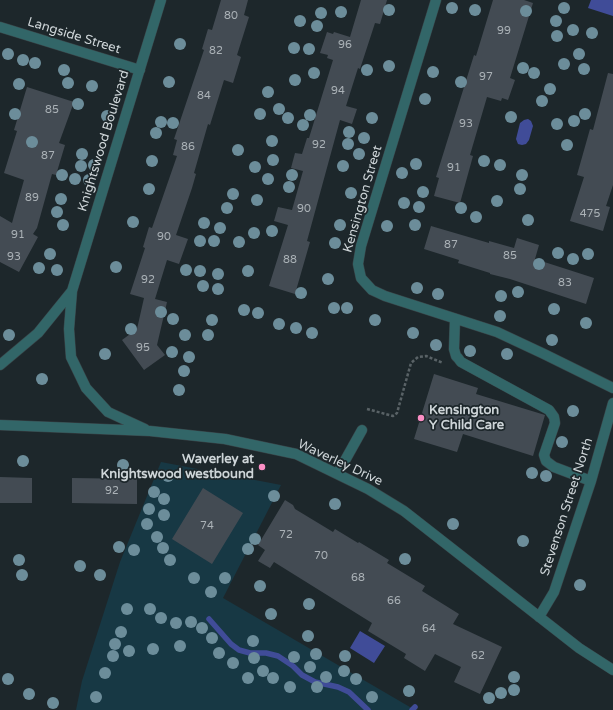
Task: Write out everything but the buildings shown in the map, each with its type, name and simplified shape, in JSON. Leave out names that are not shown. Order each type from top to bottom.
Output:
[{"type":"street","name":"Knightswood Boulevard","points":[[150,431],[108,412],[86,388],[71,357],[69,329],[72,291],[161,0]]},
{"type":"street","name":"Kensington Street","points":[[436,0],[361,246],[358,264],[361,278],[372,290],[385,296],[497,332],[613,388]]},
{"type":"street","name":"Langside Street","points":[[0,27],[140,70]]},
{"type":"street","name":"Knightswood Boulevard","points":[[0,365],[38,333],[72,291]]},
{"type":"street","points":[[455,319],[454,349],[461,362],[550,410],[555,422],[544,455],[546,461],[554,467],[591,481]]},
{"type":"street","name":"Stevenson Street North","points":[[539,617],[554,592],[591,481],[613,402]]},
{"type":"street","name":"Waverley Drive","points":[[0,425],[150,431],[225,439],[296,454],[368,489],[404,511],[579,648],[613,670]]},
{"type":"street","points":[[338,474],[362,430]]},
{"type":"path","points":[[367,409],[393,416],[397,413],[411,363],[418,357],[426,356],[445,364]]},
{"type":"shaded area","points":[[161,462],[281,485],[223,598],[415,710],[76,710],[82,681],[120,562]]},
{"type":"water","points":[[591,0],[613,0],[613,16],[588,8]]},
{"type":"water","points":[[528,119],[531,121],[533,126],[529,140],[526,144],[518,144],[516,139],[520,123]]},
{"type":"water","points":[[360,631],[385,646],[374,663],[350,648]]},
{"type":"waterway","points":[[209,619],[231,644],[239,650],[250,653],[266,653],[278,656],[293,666],[302,675],[315,682],[338,687],[349,692],[368,710]]},
{"type":"waterway","points":[[412,710],[415,707]]},
{"type":"place","name":"Kensington Y Child Care","points":[[421,418]]},
{"type":"place","name":"Waverley at Knightswood westbound","points":[[262,467]]}]
